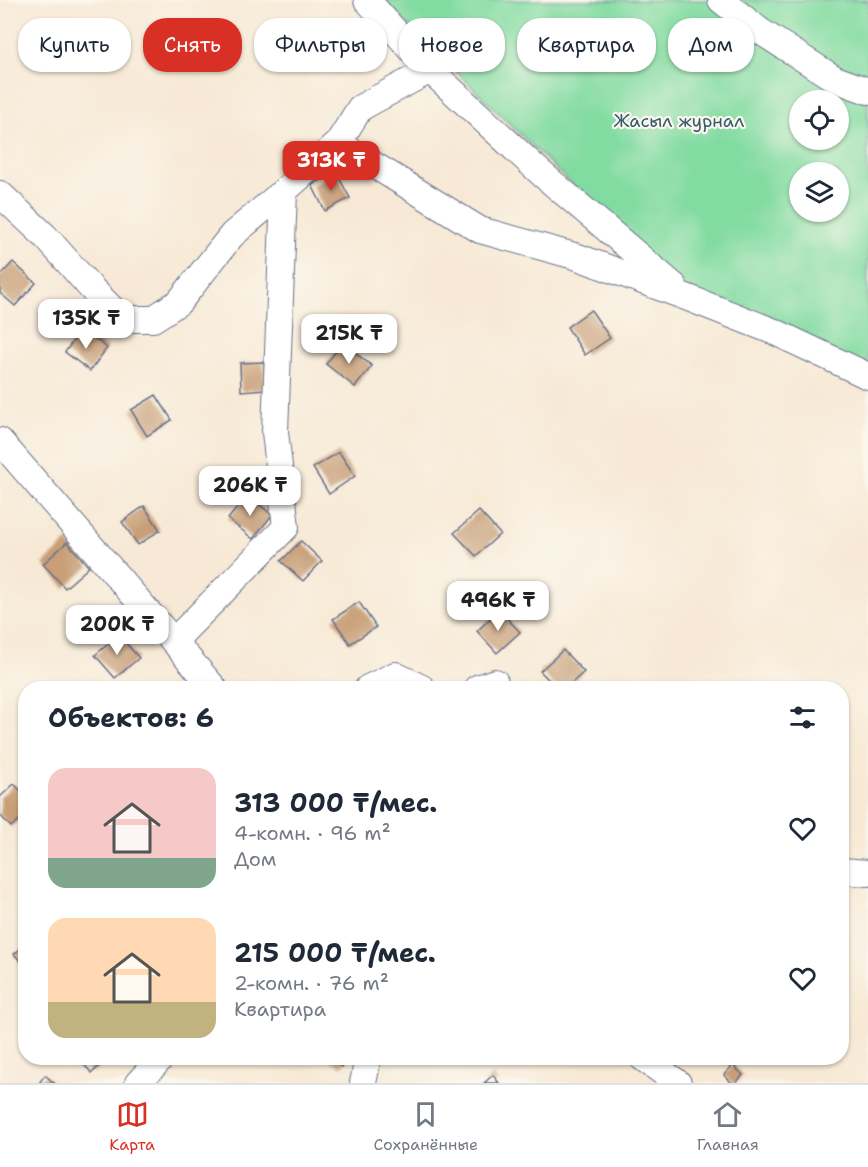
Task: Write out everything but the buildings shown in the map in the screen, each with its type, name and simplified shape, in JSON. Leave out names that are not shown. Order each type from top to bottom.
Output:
[{"type":"street","points":[[368,0],[399,35]]},
{"type":"street","points":[[721,0],[760,31],[835,79],[868,91]]},
{"type":"street","points":[[0,194],[45,236],[92,290],[122,319],[153,319],[179,302],[232,235],[338,143],[360,108],[426,72]]},
{"type":"street","points":[[432,72],[542,174],[686,297]]},
{"type":"street","points":[[338,143],[480,230],[578,257],[686,297],[775,332],[868,376]]},
{"type":"street","points":[[174,641],[286,527],[275,432],[284,191]]},
{"type":"street","points":[[0,441],[208,681]]},
{"type":"street","points":[[383,681],[395,675],[407,681]]},
{"type":"street","points":[[849,872],[868,873]]},
{"type":"street","points":[[138,1083],[155,1065]]},
{"type":"street","points":[[363,1083],[367,1065]]},
{"type":"street","points":[[653,1065],[678,1083]]},
{"type":"green space","name":"Жасыл журнал","points":[[383,0],[868,0],[868,376],[686,297],[456,72],[505,72],[505,18],[401,18]]}]
